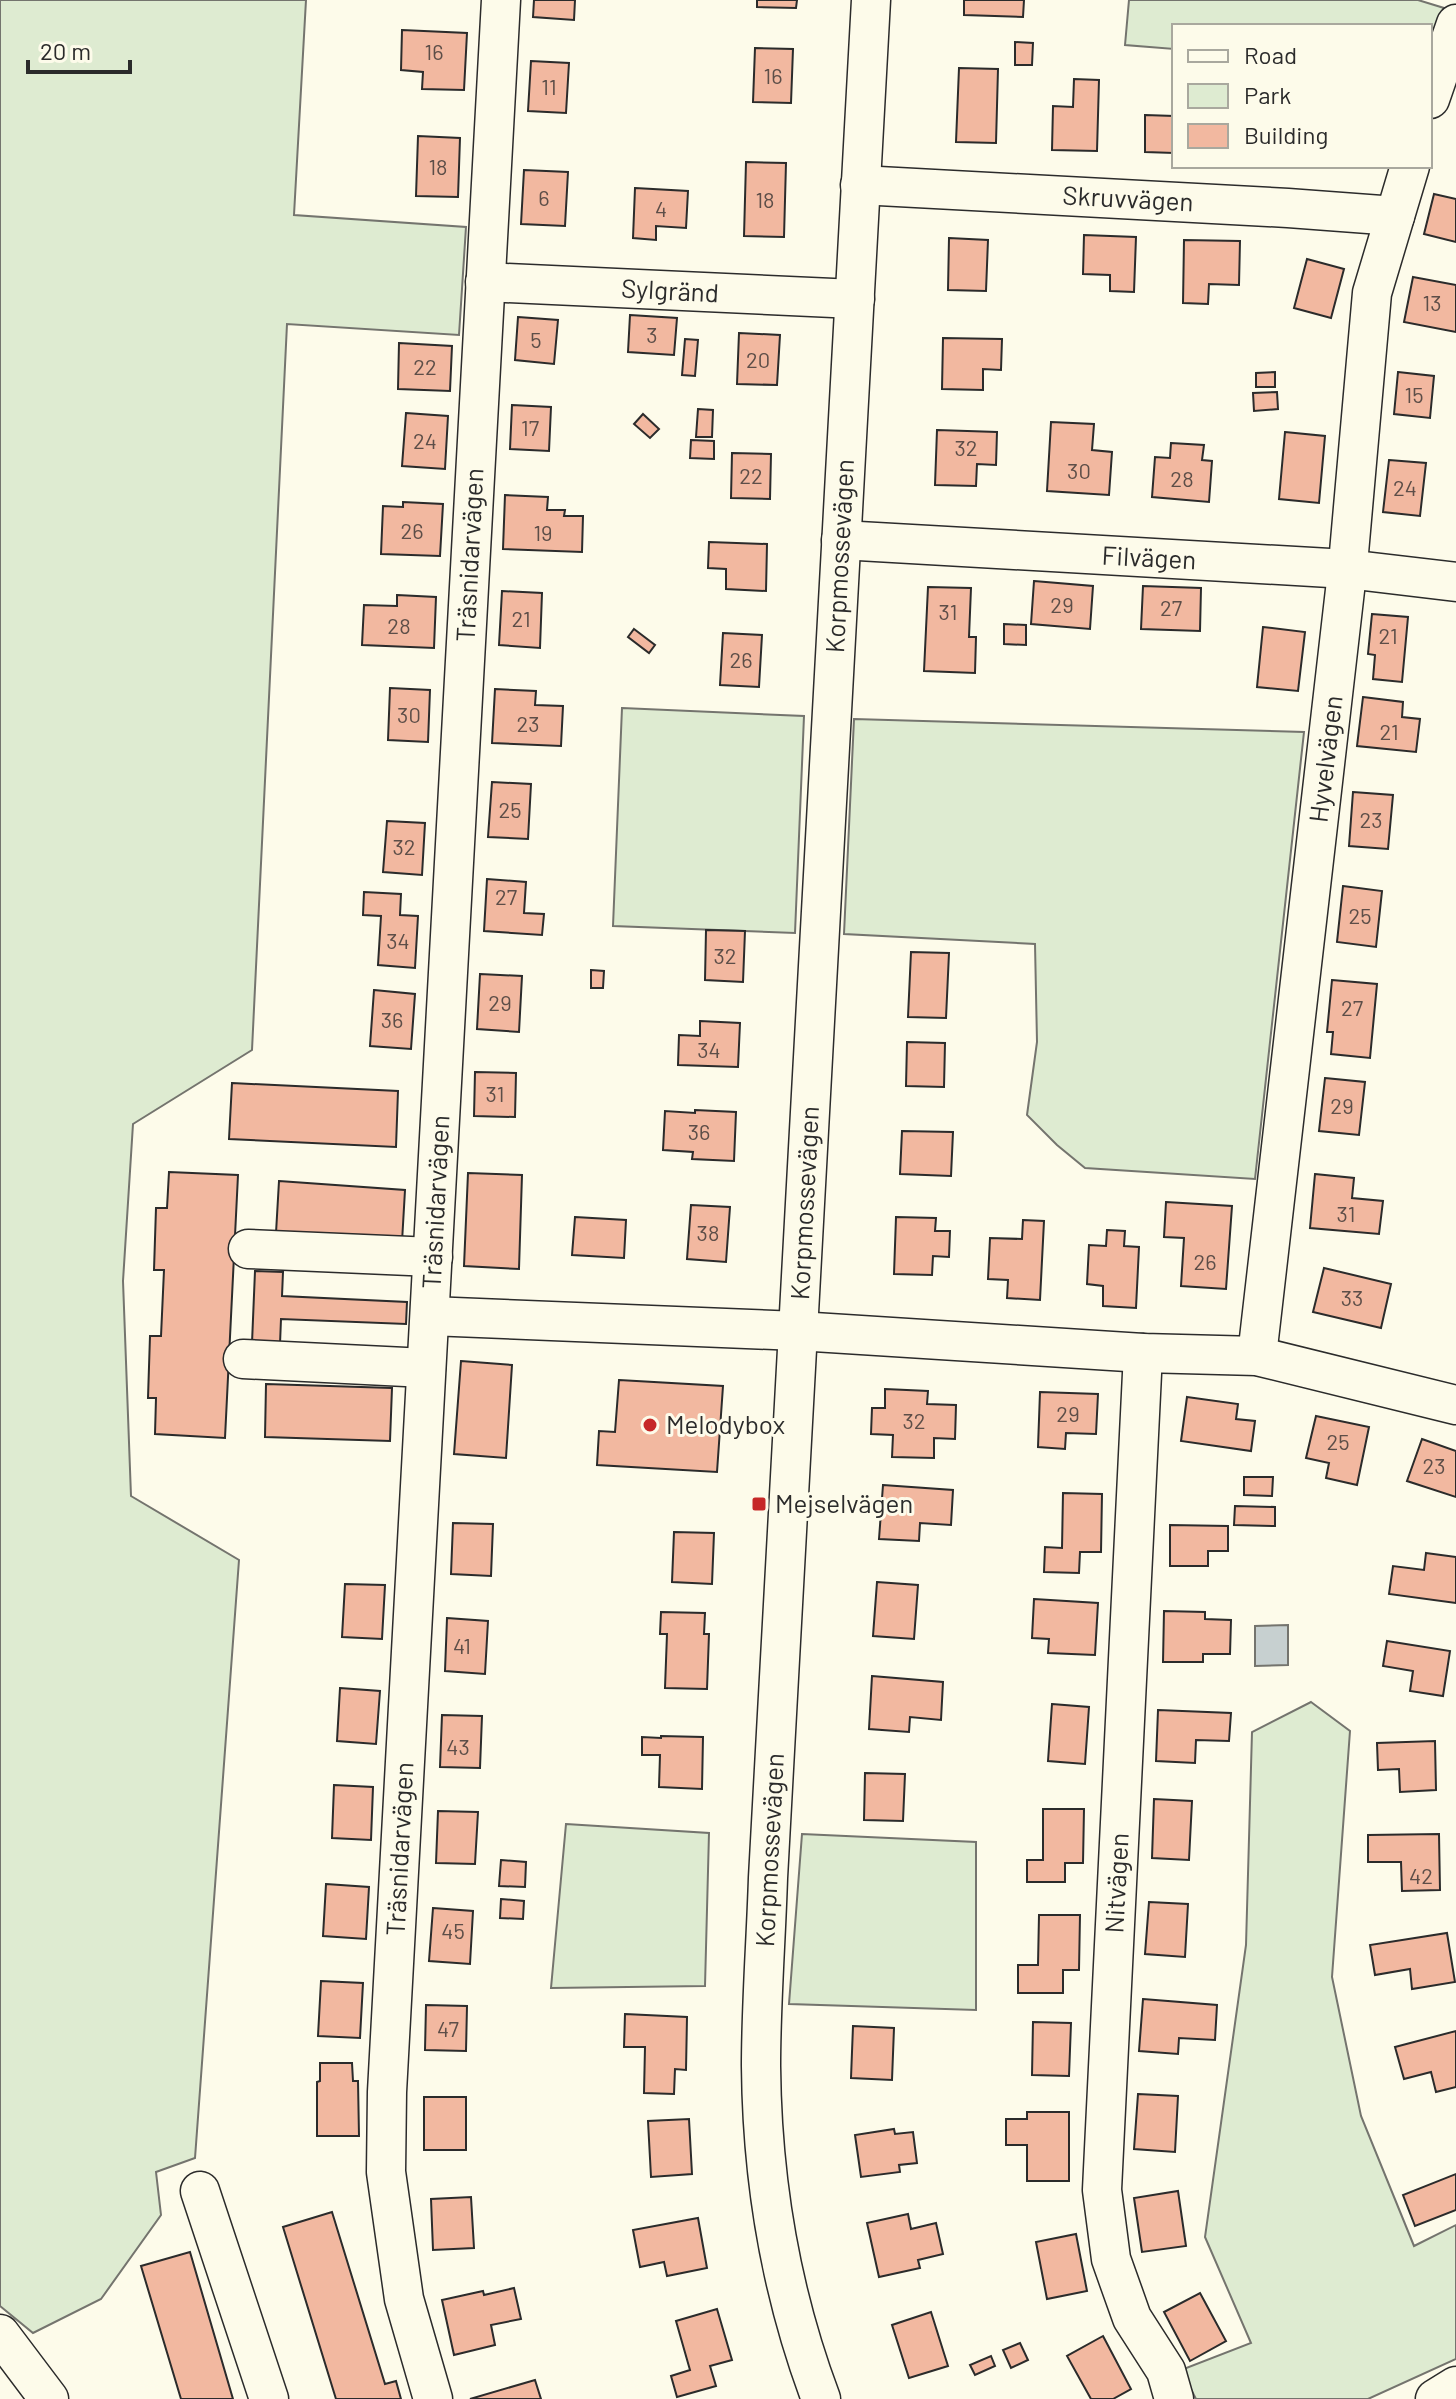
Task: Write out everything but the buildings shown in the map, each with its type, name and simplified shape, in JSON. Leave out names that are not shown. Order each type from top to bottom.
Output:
[{"type":"street","name":"Träsnidarvägen","points":[[433,2399],[404,2299],[386,2172],[387,2092],[501,0]]},
{"type":"street","name":"Korpmossevägen","points":[[821,2399],[796,2325],[782,2264],[768,2178],[761,2066],[768,1878],[871,0]]},
{"type":"street","points":[[1432,93],[1456,24]]},
{"type":"street","name":"Hyvelvägen","points":[[1257,1356],[1347,569],[1372,293],[1409,168]]},
{"type":"street","name":"Skruvvägen","points":[[860,185],[1395,216]]},
{"type":"street","name":"Sylgränd","points":[[485,282],[855,299]]},
{"type":"street","name":"Filvägen","points":[[841,540],[1347,569],[1456,582]]},
{"type":"street","points":[[248,1249],[433,1257]]},
{"type":"street","points":[[430,1316],[798,1331],[1143,1353],[1257,1356],[1456,1405]]},
{"type":"street","name":"Nitvägen","points":[[1143,1353],[1102,2190],[1111,2259],[1132,2318],[1166,2371],[1174,2399]]},
{"type":"street","points":[[243,1359],[426,1368]]},
{"type":"street","points":[[200,2191],[269,2399]]},
{"type":"street","points":[[0,2334],[49,2399]]},
{"type":"street","points":[[1435,2399],[1456,2386]]},
{"type":"green space","points":[[0,0],[306,0],[294,215],[466,227],[459,335],[287,324],[252,1050],[133,1124],[123,1281],[131,1496],[239,1560],[195,2158],[156,2172],[161,2215],[101,2299],[33,2333],[0,2306]]},
{"type":"green space","points":[[1129,0],[1418,0],[1444,8],[1432,44],[1432,24],[1172,24],[1172,49],[1125,45]]},
{"type":"green space","points":[[622,708],[804,716],[795,933],[613,926]]},
{"type":"green space","points":[[854,719],[1304,732],[1255,1179],[1085,1168],[1027,1115],[1037,1042],[1035,944],[844,934]]},
{"type":"green space","points":[[1311,1702],[1350,1731],[1332,1977],[1361,2116],[1414,2246],[1456,2225],[1456,2359],[1368,2399],[1196,2399],[1181,2370],[1251,2343],[1205,2237],[1246,1945],[1252,1732]]},
{"type":"green space","points":[[566,1824],[709,1833],[705,1986],[551,1988]]},
{"type":"green space","points":[[802,1834],[976,1842],[976,2010],[789,2004]]},
{"type":"shaded area","points":[[1288,1625],[1288,1665],[1255,1666],[1255,1626]]},
{"type":"place","name":"Melodybox","points":[[650,1425]]},
{"type":"place","name":"Mejselvägen","points":[[759,1504]]}]
